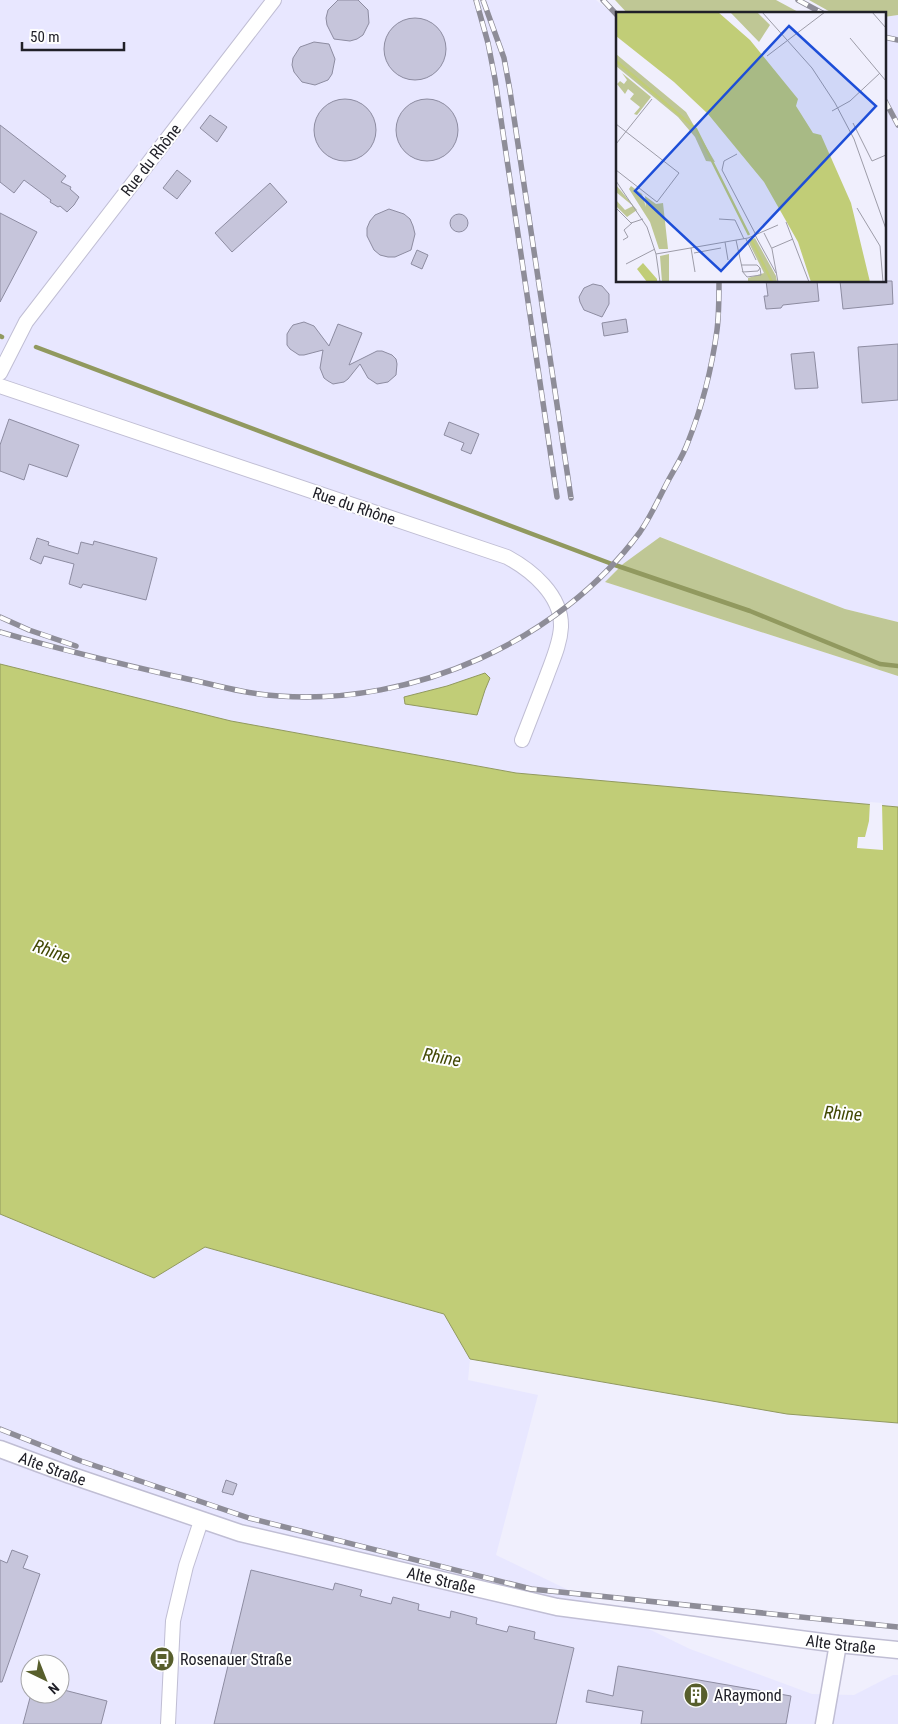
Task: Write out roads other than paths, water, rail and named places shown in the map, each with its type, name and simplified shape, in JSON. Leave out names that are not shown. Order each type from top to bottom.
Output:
[{"type":"street","name":"Rue du Rhône","points":[[0,373],[26,322],[274,0]]},
{"type":"street","name":"Rue du Rhône","points":[[0,386],[497,554],[525,566],[540,579],[550,594],[559,612],[561,625],[557,649],[522,740]]},
{"type":"street","name":"Alte Straße","points":[[0,1449],[70,1476],[240,1533],[557,1607],[838,1644],[898,1650]]},
{"type":"street","points":[[168,1724],[173,1621],[186,1566],[201,1521]]},
{"type":"street","points":[[824,1724],[838,1644]]},
{"type":"water","name":"Rhine","points":[[0,664],[231,721],[516,773],[898,807],[898,1423],[787,1414],[470,1359],[444,1314],[205,1247],[154,1278],[0,1214]]},
{"type":"water","points":[[485,673],[490,678],[477,715],[405,704],[404,697],[447,686]]},
{"type":"waterway","points":[[36,347],[612,564],[750,611],[880,664],[898,666]]},
{"type":"railway","points":[[476,0],[488,43],[495,79],[557,497]]},
{"type":"railway","points":[[483,0],[504,58],[510,91],[571,498]]},
{"type":"railway","points":[[603,0],[616,14]]},
{"type":"railway","points":[[798,0],[820,12]]},
{"type":"railway","points":[[886,37],[898,40]]},
{"type":"railway","points":[[886,103],[898,125]]},
{"type":"railway","points":[[0,632],[65,650],[239,691],[279,696],[330,696],[381,690],[431,677],[480,659],[526,634],[569,605],[607,571],[644,526],[684,452],[698,415],[715,344],[719,282]]},
{"type":"railway","points":[[0,617],[29,630],[76,646]]},
{"type":"railway","points":[[0,1429],[81,1461],[249,1518],[531,1589],[898,1627]]},
{"type":"place","name":"Rosenauer Straße","points":[[162,1659]]},
{"type":"place","name":"ARaymond","points":[[696,1695]]}]
